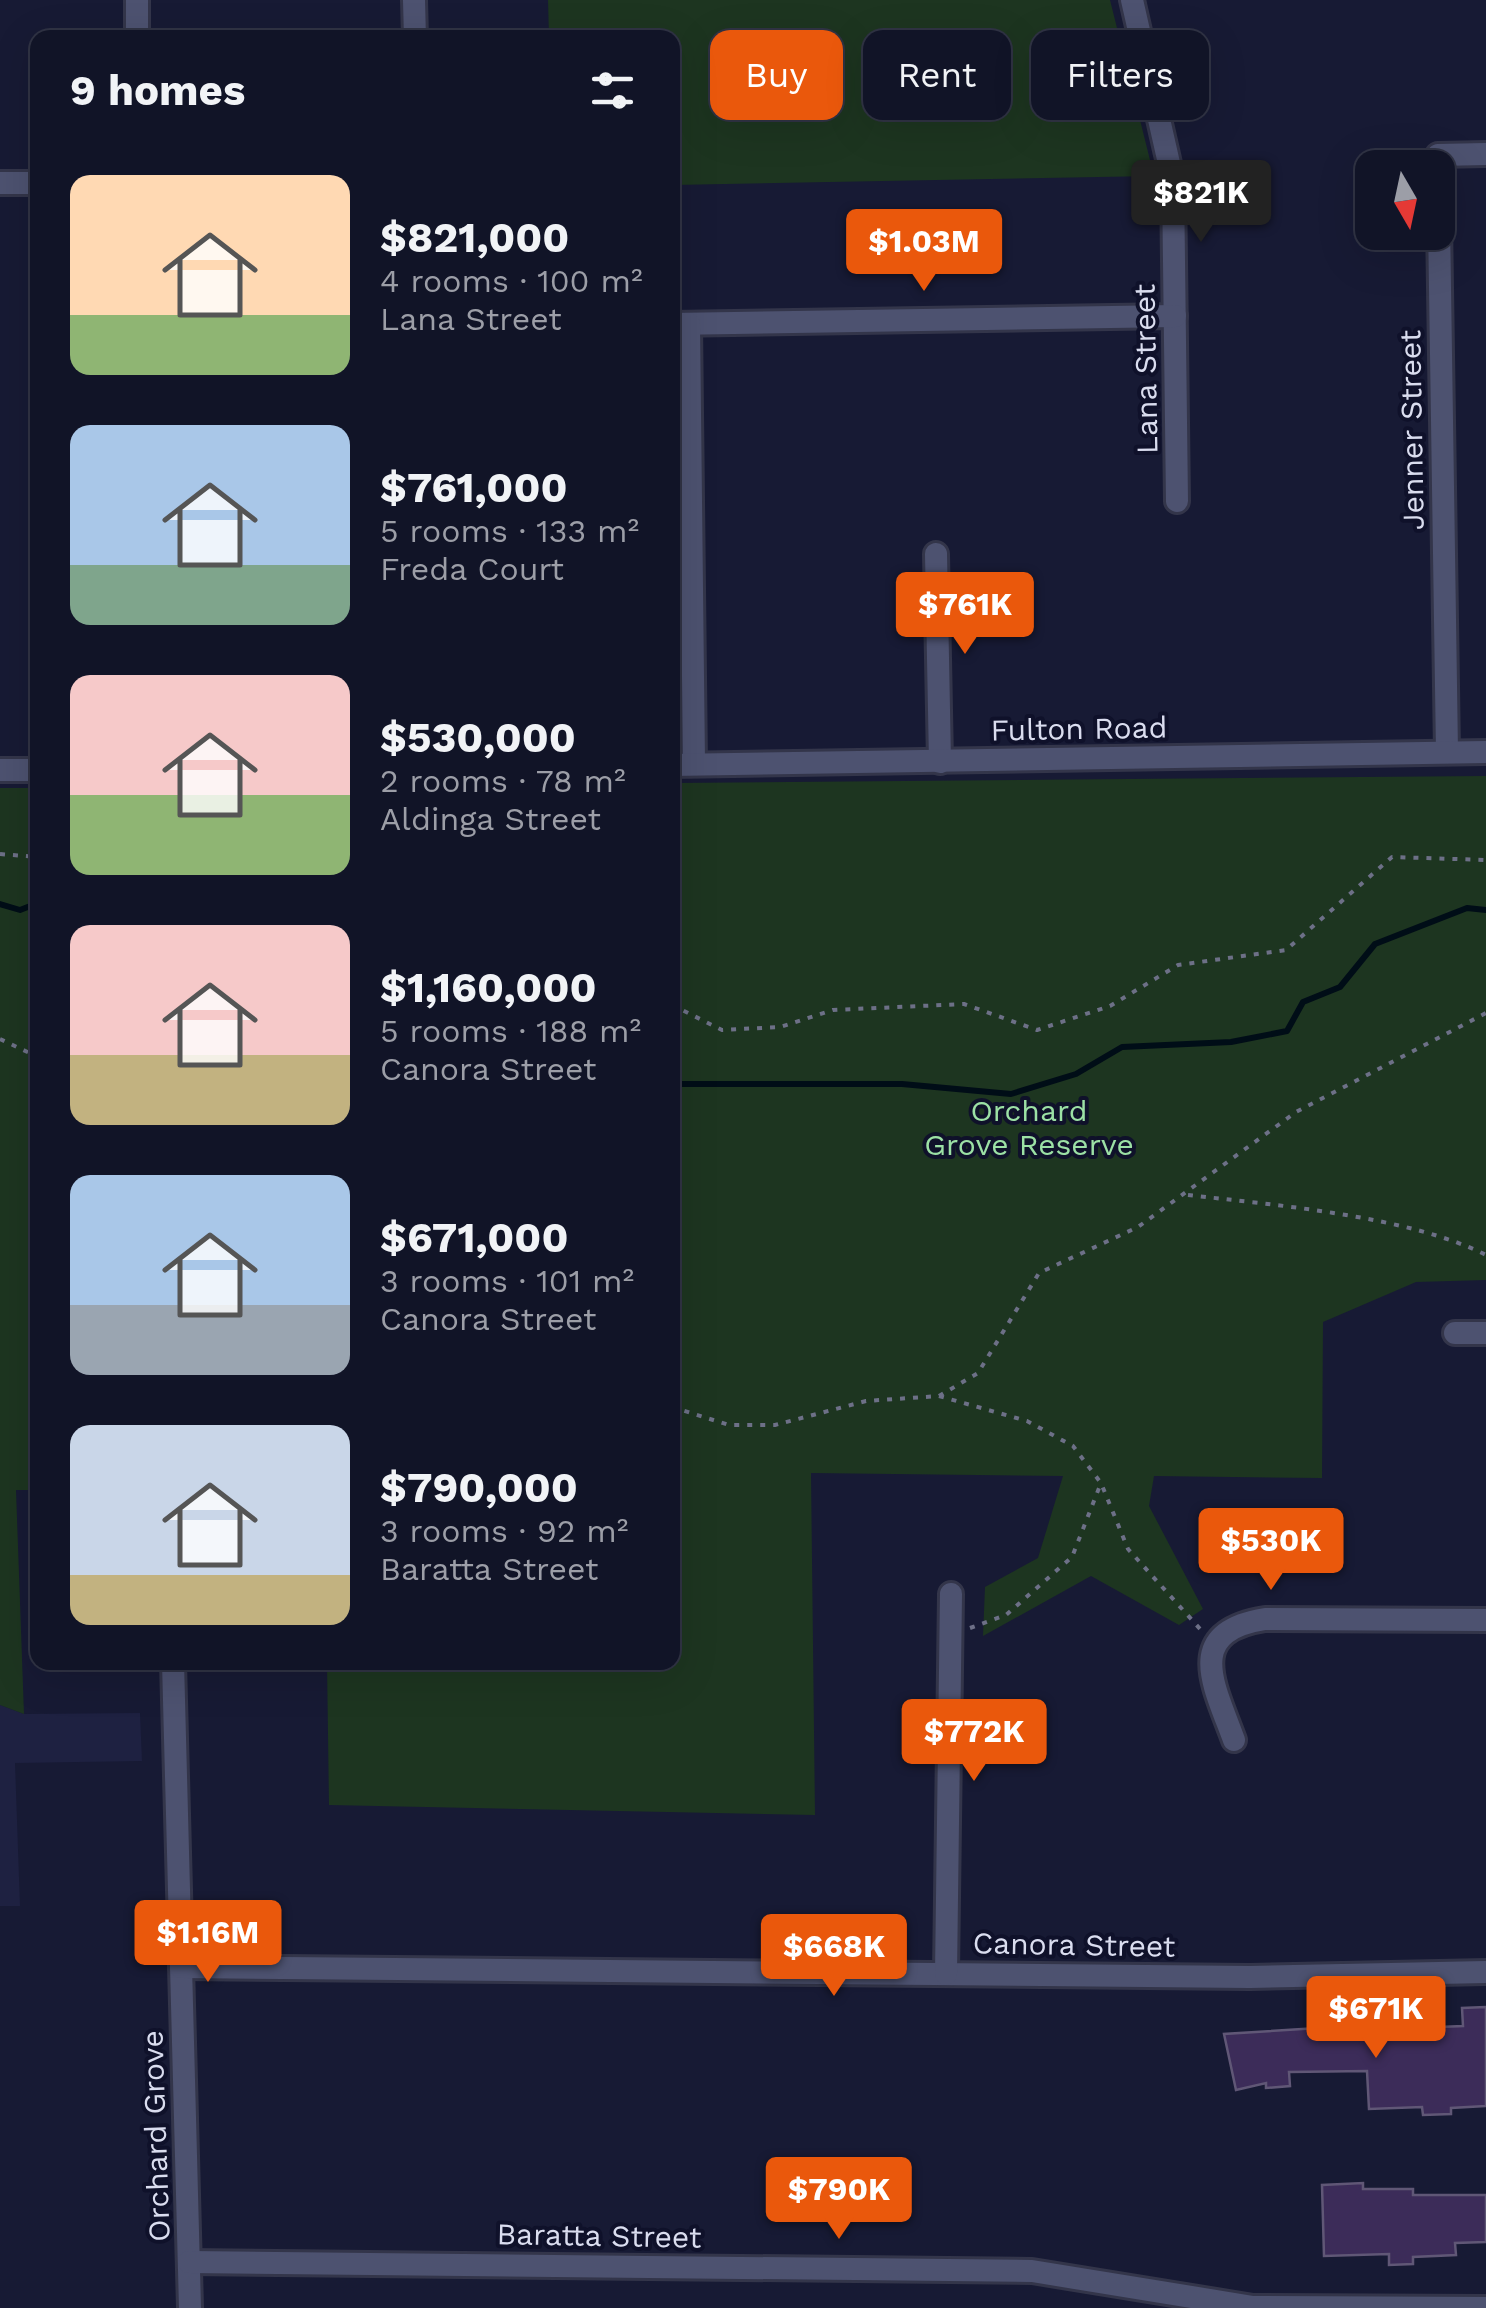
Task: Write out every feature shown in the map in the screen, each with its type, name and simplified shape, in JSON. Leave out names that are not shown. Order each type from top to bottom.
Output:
[{"type":"street","points":[[137,0],[137,30]]},
{"type":"street","points":[[414,0],[415,30]]},
{"type":"street","name":"Lana Street","points":[[1132,0],[1173,180],[1178,501]]},
{"type":"street","name":"Jenner Street","points":[[1447,752],[1438,155],[1486,154]]},
{"type":"street","points":[[0,184],[30,183]]},
{"type":"street","points":[[683,764],[681,324],[1176,316]]},
{"type":"street","points":[[936,554],[940,762]]},
{"type":"street","name":"Fulton Road","points":[[683,764],[1486,752]]},
{"type":"street","points":[[0,770],[30,770]]},
{"type":"street","points":[[1455,1334],[1486,1333]]},
{"type":"street","points":[[946,1974],[950,1594]]},
{"type":"street","points":[[1234,1740],[1210,1660],[1234,1624],[1265,1619],[1486,1620]]},
{"type":"street","name":"Orchard Grove","points":[[173,1670],[190,2308]]},
{"type":"street","name":"Canora Street","points":[[182,1966],[1250,1978],[1486,1972]]},
{"type":"street","name":"Baratta Street","points":[[189,2262],[1032,2271],[1253,2306],[1486,2308]]},
{"type":"path","points":[[0,854],[30,856]]},
{"type":"path","points":[[680,1009],[722,1030],[780,1028],[833,1010],[964,1004],[1037,1030],[1110,1006],[1178,965],[1286,950],[1392,857],[1486,860]]},
{"type":"path","points":[[939,1396],[978,1373],[1039,1273],[1138,1226],[1188,1194],[1296,1112],[1486,1013]]},
{"type":"path","points":[[0,1039],[30,1052]]},
{"type":"path","points":[[1188,1194],[1319,1211],[1464,1243],[1486,1255]]},
{"type":"path","points":[[680,1409],[728,1424],[775,1425],[866,1401],[939,1396],[1027,1420],[1073,1446],[1101,1483],[1128,1549],[1216,1646]]},
{"type":"path","points":[[950,1635],[1006,1614],[1072,1557],[1101,1483]]},
{"type":"shaded area","points":[[0,1705],[24,1714],[140,1713],[142,1761],[15,1763],[20,1906],[0,1906]]},
{"type":"green space","points":[[548,0],[1110,0],[1118,30],[1031,30],[1031,120],[1140,120],[1154,176],[680,185],[680,30],[549,30]]},
{"type":"green space","name":"Orchard Grove Reserve","points":[[1486,776],[1486,1280],[1416,1282],[1323,1322],[1322,1478],[1154,1476],[1149,1506],[1203,1609],[1179,1625],[1091,1576],[983,1636],[985,1587],[1038,1558],[1063,1476],[811,1473],[815,1815],[329,1805],[327,1670],[680,1670],[680,783]]},
{"type":"green space","points":[[0,788],[30,788],[30,1490],[16,1490],[24,1714],[0,1705]]},
{"type":"building","points":[[1486,2007],[1486,2106],[1423,2115],[1422,2107],[1369,2109],[1367,2071],[1289,2072],[1290,2086],[1266,2088],[1266,2083],[1236,2090],[1224,2034],[1366,2025],[1365,2019],[1388,2018],[1389,2029],[1463,2026],[1462,2008]]},
{"type":"building","points":[[1363,2183],[1363,2189],[1413,2189],[1413,2195],[1486,2195],[1486,2242],[1455,2243],[1456,2255],[1413,2257],[1413,2264],[1389,2265],[1389,2254],[1324,2256],[1322,2185]]},
{"type":"waterway","points":[[0,904],[20,910],[30,906]]},
{"type":"waterway","points":[[680,1084],[902,1084],[1011,1094],[1076,1074],[1122,1047],[1231,1042],[1287,1031],[1303,1002],[1340,987],[1375,944],[1467,908],[1486,910]]}]
